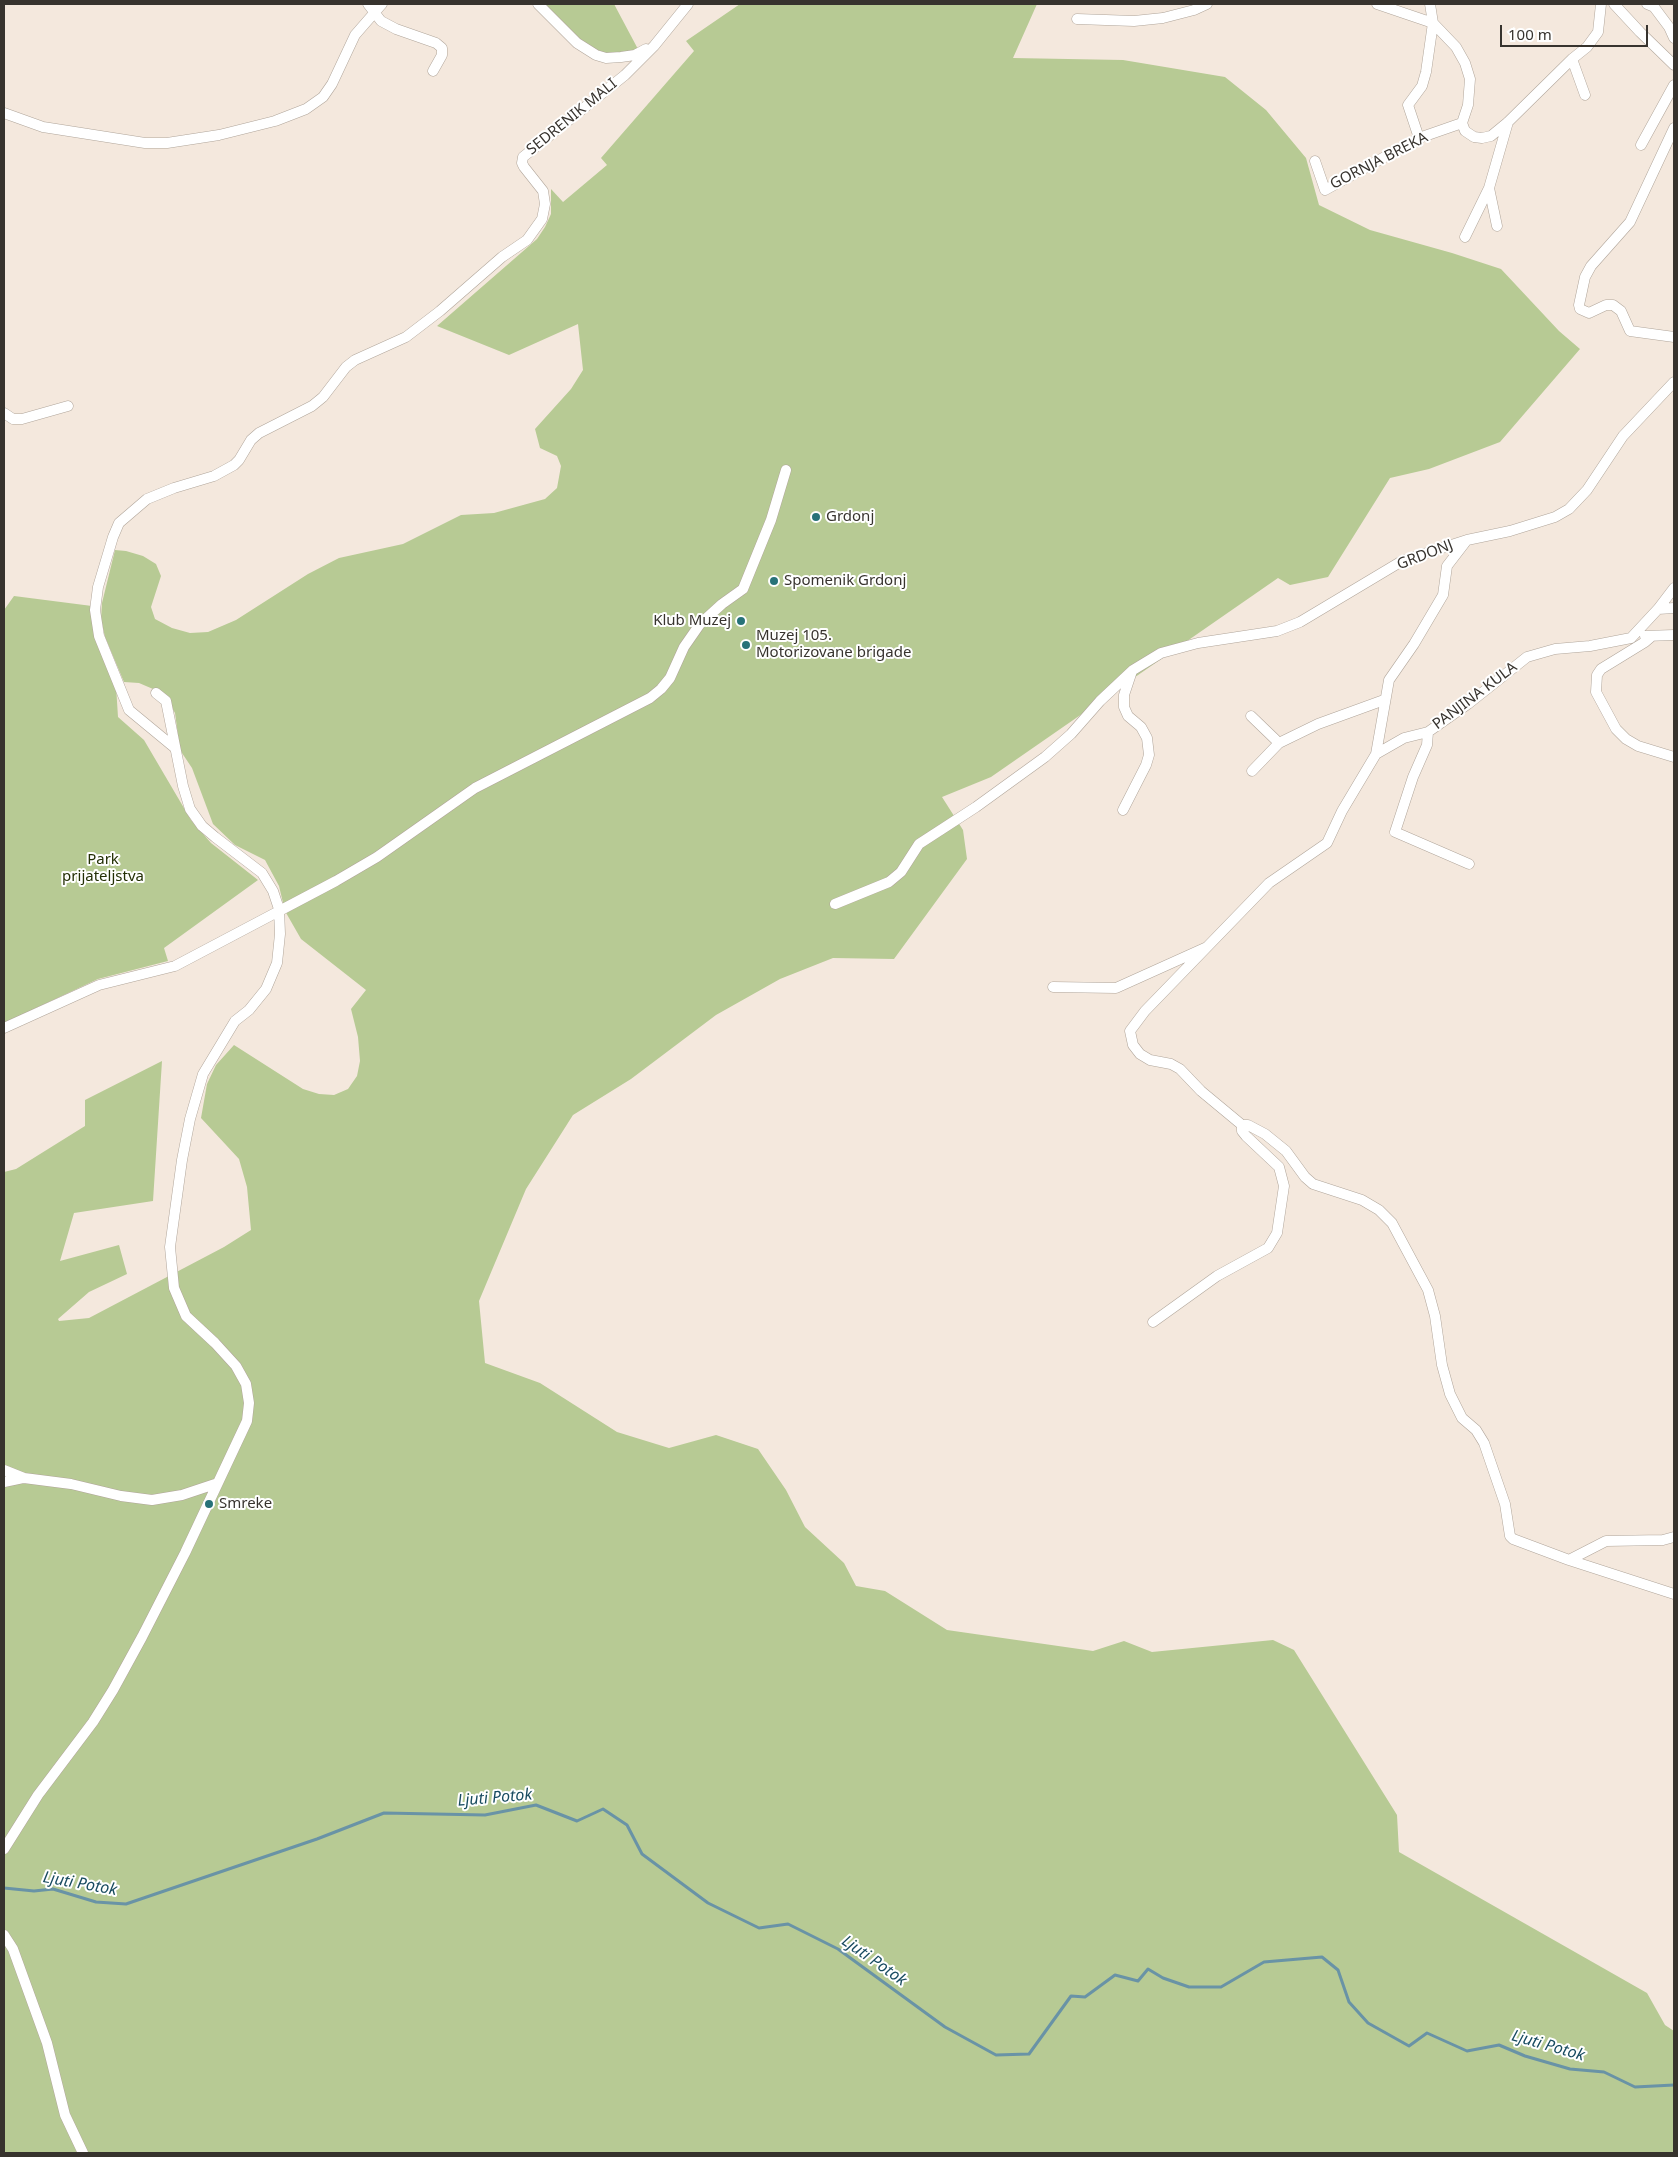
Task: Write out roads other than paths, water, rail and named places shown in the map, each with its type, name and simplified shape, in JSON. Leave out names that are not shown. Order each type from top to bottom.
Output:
[{"type":"street","points":[[4,113],[43,127],[145,143],[167,143],[210,136],[275,121],[306,109],[323,97],[354,35],[371,8],[382,4]]},
{"type":"street","points":[[538,4],[577,43],[596,56],[606,58],[635,56],[654,46]]},
{"type":"street","name":"SEDRENIK MALI","points":[[174,748],[129,710],[99,636],[95,610],[98,588],[112,537],[120,522],[147,499],[174,488],[214,476],[234,465],[251,440],[260,432],[312,406],[346,367],[355,360],[406,337],[496,262],[527,240],[542,219],[545,204],[542,191],[522,163],[523,157],[625,75],[654,46],[688,4]]},
{"type":"street","points":[[1077,19],[1134,20],[1163,18],[1207,4]]},
{"type":"street","points":[[1377,4],[1433,23],[1456,47],[1465,63],[1470,79],[1468,105],[1462,122],[1465,131],[1482,138],[1491,136],[1508,122],[1572,59],[1587,47],[1598,32],[1601,4]]},
{"type":"street","points":[[1420,138],[1408,105],[1422,86],[1433,23],[1430,4]]},
{"type":"street","points":[[1614,4],[1674,64]]},
{"type":"street","points":[[1652,5],[1669,27],[1674,38]]},
{"type":"street","points":[[371,8],[381,21],[436,43],[442,48],[442,55],[433,71]]},
{"type":"street","points":[[1572,59],[1585,95]]},
{"type":"street","points":[[1641,144],[1674,85]]},
{"type":"street","name":"GORNJA BREKA","points":[[1315,161],[1325,190],[1420,138],[1462,122]]},
{"type":"street","points":[[1465,237],[1489,188],[1508,122]]},
{"type":"street","points":[[1674,128],[1630,222],[1591,266],[1585,277],[1579,305],[1580,309],[1589,313],[1606,305],[1613,305],[1621,311],[1630,331],[1674,337]]},
{"type":"street","points":[[1489,188],[1498,226]]},
{"type":"street","name":"GRDONJ","points":[[835,904],[889,882],[901,872],[919,844],[976,807],[1045,757],[1071,734],[1100,701],[1132,670],[1162,653],[1198,643],[1278,631],[1300,622],[1402,562],[1467,540],[1510,531],[1555,517],[1569,509],[1587,490],[1623,436],[1674,382]]},
{"type":"street","points":[[4,414],[13,418],[22,418],[68,406]]},
{"type":"street","points":[[4,1028],[99,985],[175,966],[336,881],[377,857],[474,788],[650,698],[670,678],[684,647],[700,624],[722,604],[743,589],[771,520],[786,470]]},
{"type":"street","points":[[1376,754],[1389,680],[1414,644],[1443,595],[1447,566],[1467,540]]},
{"type":"street","points":[[1630,638],[1658,609],[1674,588]]},
{"type":"street","points":[[1658,609],[1674,608]]},
{"type":"street","name":"PANJINA KULA","points":[[1053,987],[1116,988],[1207,947],[1269,884],[1327,843],[1342,811],[1376,754],[1404,738],[1428,732],[1468,704],[1527,657],[1555,649],[1590,646],[1630,638],[1674,635]]},
{"type":"street","points":[[1652,636],[1601,669],[1597,675],[1596,692],[1616,729],[1626,739],[1638,746],[1674,757]]},
{"type":"street","points":[[1123,810],[1146,765],[1149,755],[1147,738],[1141,727],[1128,716],[1124,707],[1124,695],[1132,670]]},
{"type":"street","points":[[4,1849],[38,1795],[93,1722],[113,1690],[176,1570],[247,1421],[249,1403],[246,1384],[236,1366],[186,1316],[174,1288],[170,1247],[190,1119],[203,1074],[235,1022],[266,990],[277,963],[280,934],[279,910],[273,890],[262,873],[202,826],[190,809],[174,748],[166,702],[156,694]]},
{"type":"street","points":[[1252,771],[1279,743],[1318,724],[1384,700]]},
{"type":"street","points":[[1250,716],[1279,743]]},
{"type":"street","points":[[1428,732],[1427,745],[1413,777],[1394,832],[1469,864]]},
{"type":"street","points":[[1207,947],[1162,991],[1130,1031],[1133,1045],[1140,1054],[1150,1060],[1171,1064],[1180,1069],[1201,1091],[1242,1125],[1248,1125],[1265,1134],[1286,1151],[1305,1177],[1313,1184],[1362,1200],[1379,1210],[1392,1223],[1428,1290],[1435,1316],[1442,1365],[1450,1394],[1462,1418],[1476,1430],[1484,1443],[1504,1504],[1510,1536],[1517,1541],[1569,1560],[1674,1594]]},
{"type":"street","points":[[1153,1322],[1217,1276],[1268,1248],[1277,1233],[1284,1186],[1280,1167],[1246,1136],[1242,1131],[1242,1125]]},
{"type":"street","points":[[4,1470],[24,1478],[71,1484],[121,1496],[152,1500],[182,1495],[216,1484]]},
{"type":"street","points":[[4,1482],[24,1478]]},
{"type":"street","points":[[1569,1560],[1606,1541],[1662,1540],[1674,1537]]},
{"type":"street","points":[[4,1935],[13,1949],[47,2043],[65,2115],[83,2153]]},
{"type":"waterway","name":"Ljuti Potok","points":[[4,1888],[34,1891],[53,1889],[96,1902],[126,1904],[317,1839],[384,1813],[485,1815],[536,1805],[577,1821],[603,1809],[627,1825],[642,1854],[708,1903],[759,1928],[788,1924],[838,1949],[945,2027],[996,2055],[1029,2054],[1071,1996],[1085,1997],[1115,1975],[1138,1981],[1148,1969],[1163,1978],[1189,1987],[1221,1987],[1264,1962],[1322,1957],[1338,1970],[1349,2002],[1368,2023],[1409,2046],[1427,2033],[1467,2051],[1499,2045],[1525,2056],[1570,2069],[1604,2072],[1635,2087],[1674,2085]]},
{"type":"place","name":"Grdonj","points":[[816,517]]},
{"type":"place","name":"Spomenik Grdonj","points":[[774,581]]},
{"type":"place","name":"Klub Muzej","points":[[741,621]]},
{"type":"place","name":"Muzej 105. Motorizovane brigade","points":[[746,645]]},
{"type":"place","name":"Smreke","points":[[209,1504]]},
{"type":"park label","name":"Park prijateljstva","points":[[103,868]]}]
